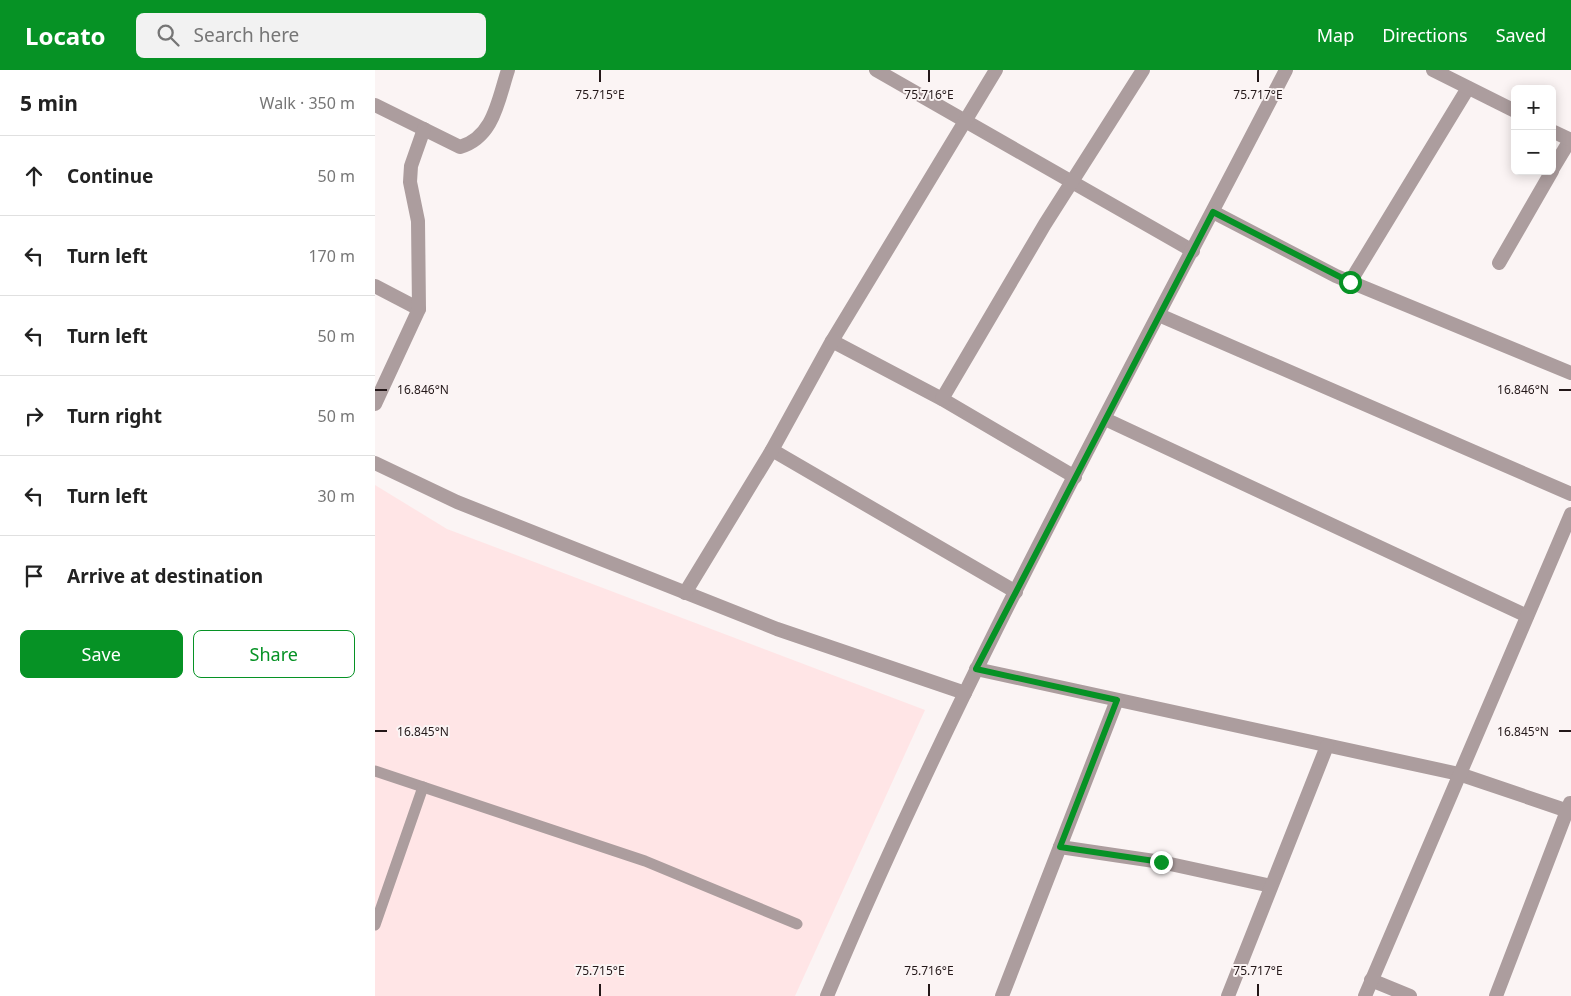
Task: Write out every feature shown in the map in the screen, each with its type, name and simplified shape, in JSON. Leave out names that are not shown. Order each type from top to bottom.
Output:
[{"type":"street","points":[[375,105],[460,147],[474,143],[484,134],[490,123],[508,70]]},
{"type":"street","points":[[876,70],[1193,251]]},
{"type":"street","points":[[685,592],[771,450],[832,341],[996,70]]},
{"type":"street","points":[[942,399],[1035,240],[1143,70]]},
{"type":"street","points":[[827,996],[976,669],[1286,70]]},
{"type":"street","points":[[1433,70],[1511,110]]},
{"type":"street","points":[[1350,282],[1468,88]]},
{"type":"street","points":[[375,404],[419,309],[418,221],[410,182],[411,166],[424,129]]},
{"type":"street","points":[[1556,132],[1571,140],[1556,164]]},
{"type":"street","points":[[1499,262],[1550,175]]},
{"type":"street","points":[[1213,212],[1350,282],[1571,372]]},
{"type":"street","points":[[375,286],[419,309]]},
{"type":"street","points":[[1159,316],[1571,494]]},
{"type":"street","points":[[832,341],[942,399],[1075,477]]},
{"type":"street","points":[[1105,419],[1527,616]]},
{"type":"street","points":[[771,450],[1016,592]]},
{"type":"street","points":[[375,463],[457,502],[777,629],[965,693]]},
{"type":"street","points":[[1365,996],[1571,514]]},
{"type":"street","points":[[976,669],[1459,774],[1570,808],[1496,996]]},
{"type":"street","points":[[1002,996],[1117,700]]},
{"type":"street","points":[[1228,996],[1327,746]]},
{"type":"street","points":[[1060,847],[1161,862],[1271,886]]},
{"type":"street","points":[[1371,980],[1410,996]]},
{"type":"lane","points":[[375,771],[645,861],[797,924]]},
{"type":"lane","points":[[375,925],[423,787]]},
{"type":"shaded area","points":[[375,485],[447,529],[925,710],[795,996],[375,996]]},
{"type":"route","points":[[1161,862],[1060,847],[1117,700],[976,669],[1213,212],[1350,282]]}]
